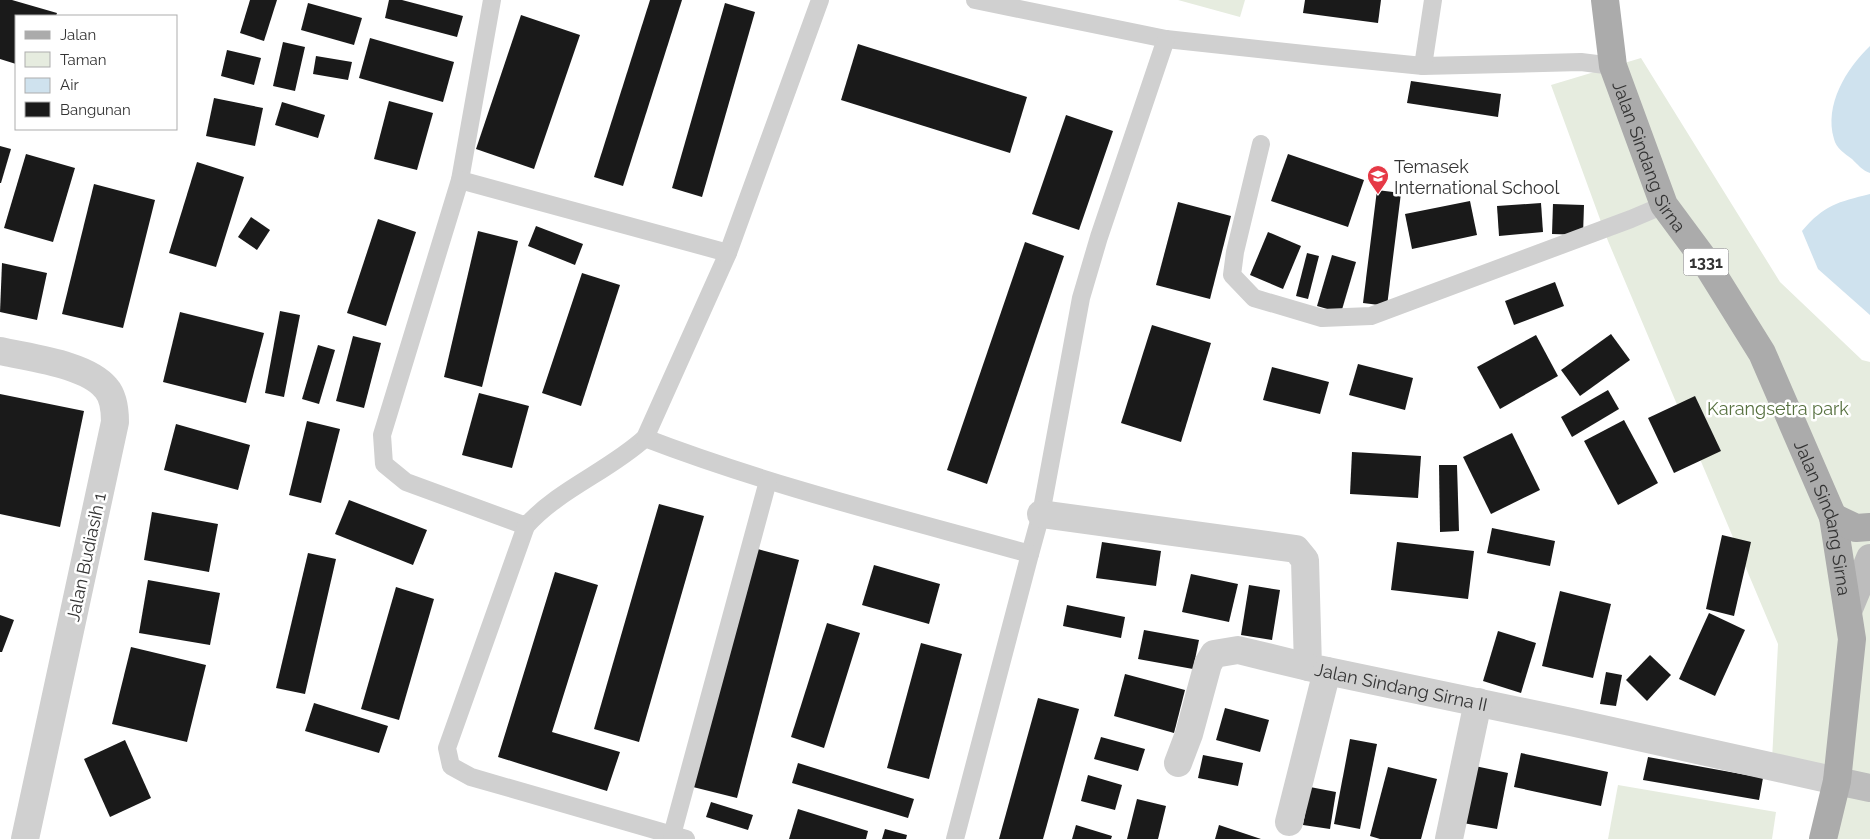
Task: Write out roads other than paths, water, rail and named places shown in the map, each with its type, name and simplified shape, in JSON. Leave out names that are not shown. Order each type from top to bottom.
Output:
[{"type":"main road","name":"Jalan Sindang Sirna","points":[[1605,0],[1613,66],[1664,205],[1701,255],[1762,353],[1833,517],[1849,609],[1852,639],[1837,781],[1823,839]]},
{"type":"main road","points":[[1833,517],[1856,528],[1870,527]]},
{"type":"street","name":"Jalan Budiasih 1","points":[[0,351],[68,367],[97,379],[107,389],[113,400],[116,422],[25,839]]},
{"type":"street","name":"Jalan Sindang Sirna II","points":[[1041,514],[1296,549],[1306,560],[1317,669],[1478,702],[1837,781]]},
{"type":"street","points":[[1849,609],[1870,558]]},
{"type":"street","points":[[1178,763],[1189,734],[1208,664],[1214,654],[1238,650],[1317,669],[1289,822]]},
{"type":"street","points":[[1449,839],[1478,702]]},
{"type":"street","points":[[1837,781],[1870,788]]},
{"type":"lane","points":[[492,0],[460,180],[382,435],[384,464],[406,482],[526,526]]},
{"type":"lane","points":[[768,481],[679,837],[471,778],[451,766],[447,748],[526,526],[540,511],[630,451],[645,438],[728,253],[820,0]]},
{"type":"lane","points":[[975,0],[1049,8],[1166,39],[1423,66],[1582,62],[1613,66]]},
{"type":"lane","points":[[1423,66],[1433,0]]},
{"type":"lane","points":[[955,839],[1041,514],[1081,298],[1099,237],[1166,39]]},
{"type":"lane","points":[[1260,144],[1235,252],[1232,275],[1254,298],[1322,318],[1371,316],[1631,220],[1664,205]]},
{"type":"lane","points":[[460,180],[728,253]]},
{"type":"lane","points":[[645,438],[705,461],[768,481],[1030,554]]},
{"type":"water","points":[[1870,46],[1870,173],[1844,153],[1835,142],[1832,113],[1839,88],[1845,77]]},
{"type":"water","points":[[1870,194],[1870,315],[1818,269],[1802,231],[1817,215],[1832,206]]},
{"type":"place","name":"Temasek International School","points":[[1378,195]]},
{"type":"park label","name":"Karangsetra park","points":[[1778,408]]}]
